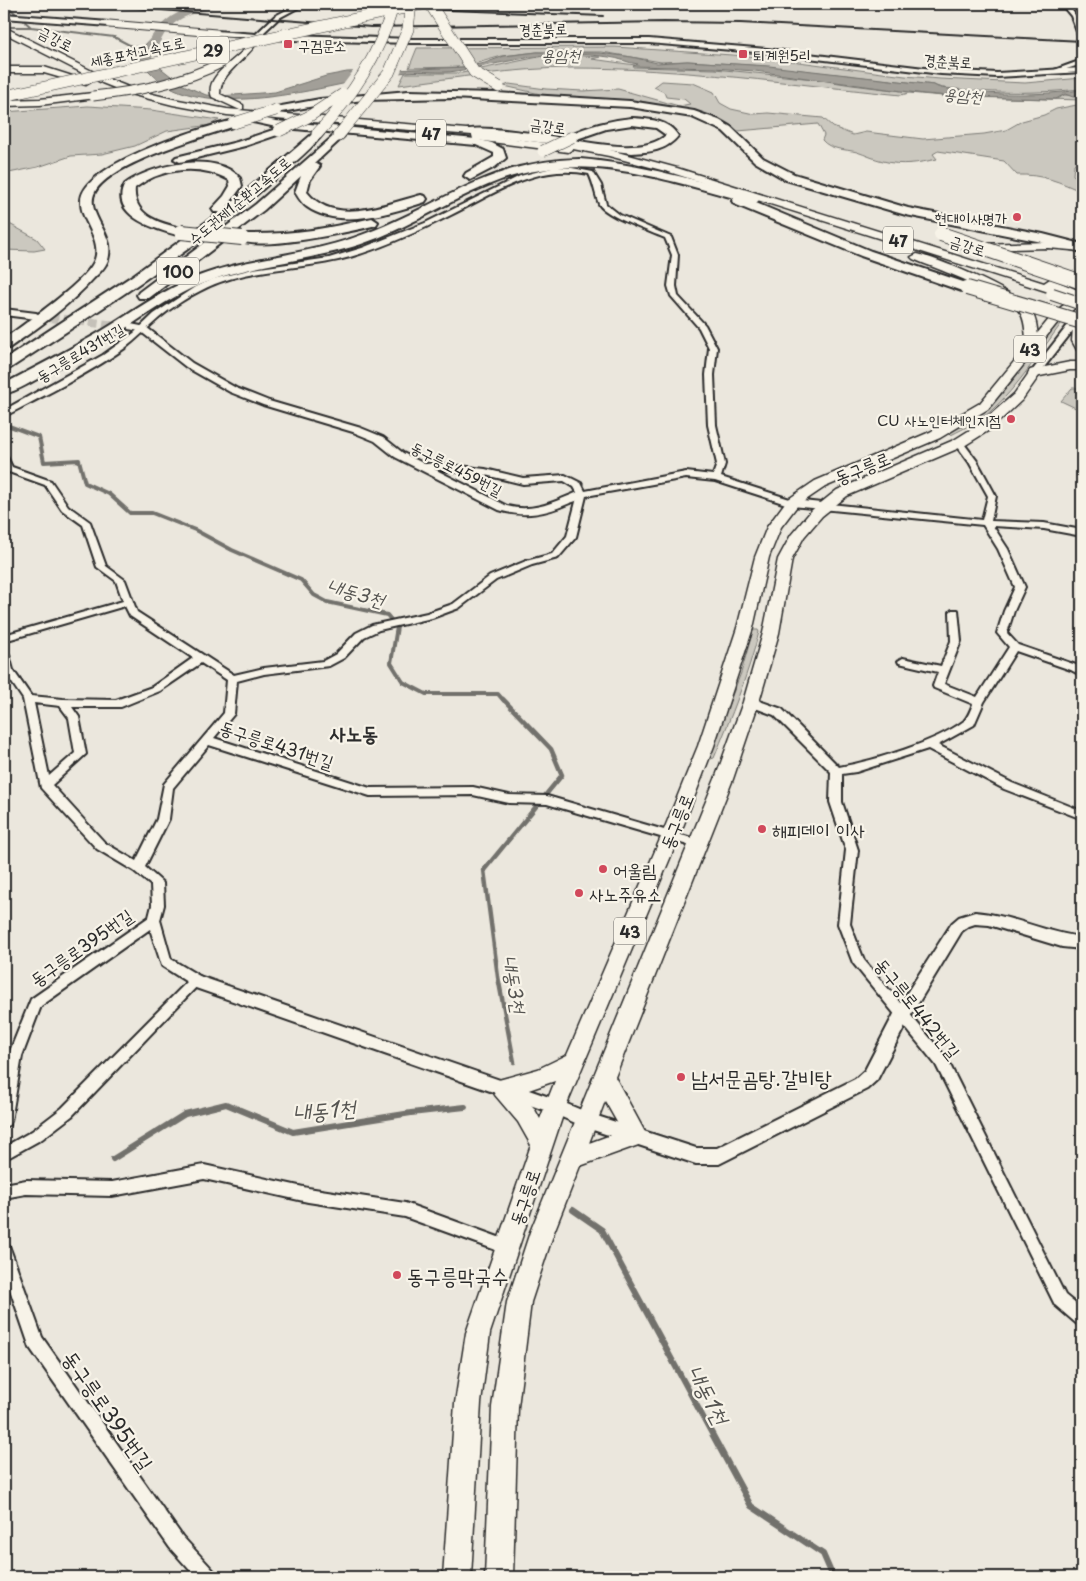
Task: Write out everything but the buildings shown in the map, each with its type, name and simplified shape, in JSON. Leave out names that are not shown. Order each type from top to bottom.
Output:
[{"type":"highway","name":"수도권제1순환고속도로","points":[[4,366],[178,239],[255,191],[317,134],[335,115],[377,54],[396,4]]},
{"type":"highway","name":"세종포천고속도로","points":[[4,90],[396,4]]},
{"type":"highway","name":"수도권제1순환고속도로","points":[[4,388],[147,293],[194,259],[260,207],[325,149],[389,74],[408,29],[411,4]]},
{"type":"highway","name":"세종포천고속도로","points":[[4,96],[423,4]]},
{"type":"highway","points":[[430,4],[474,72],[499,87],[541,96],[630,104],[694,114],[727,129],[759,160],[790,176],[906,211],[1082,248]]},
{"type":"highway","name":"금강로","points":[[4,30],[84,72],[138,93],[228,112],[436,129],[538,140],[610,153],[673,170],[859,230],[1082,297]]},
{"type":"highway","points":[[4,103],[40,102],[161,86],[207,71],[223,62],[256,36]]},
{"type":"highway","points":[[118,210],[123,216],[144,227],[178,239],[239,241],[260,245],[318,240],[367,230],[424,204],[500,158],[499,151],[488,145],[470,141],[286,125],[252,115],[215,95],[215,84],[251,48],[256,36]]},
{"type":"highway","name":"금강로","points":[[4,39],[96,85],[164,105],[475,137],[562,148],[636,164],[859,230]]},
{"type":"highway","points":[[4,70],[44,70],[96,85]]},
{"type":"highway","points":[[117,188],[127,178],[154,166],[241,144],[278,132],[308,117],[358,84]]},
{"type":"highway","points":[[4,345],[72,295],[102,261],[102,241],[91,220],[87,202],[90,190],[108,172],[130,162],[234,123],[276,110],[335,98],[391,94],[630,104]]},
{"type":"highway","points":[[660,108],[688,115],[710,125],[757,167],[777,178],[914,225]]},
{"type":"highway","points":[[252,115],[298,117]]},
{"type":"highway","points":[[436,129],[509,133],[631,149],[656,147],[669,141],[672,136],[662,126],[630,121],[602,125],[572,137],[543,151],[487,177],[456,195]]},
{"type":"highway","points":[[325,149],[302,186],[303,197],[312,205],[329,211],[363,213],[424,204],[456,195],[515,171],[548,164],[602,164],[664,177],[754,200]]},
{"type":"highway","points":[[180,167],[217,169],[234,178],[236,186],[229,198],[178,239],[133,210],[128,201],[129,187],[138,179],[152,173],[180,167]]},
{"type":"highway","points":[[664,177],[770,212],[859,251],[967,288],[1082,313],[1078,341],[1082,347]]},
{"type":"highway","points":[[4,388],[102,336],[175,291],[202,279],[254,263],[349,244],[398,224],[424,204]]},
{"type":"highway","points":[[859,230],[947,246],[1048,245],[1082,248]]},
{"type":"highway","points":[[859,230],[1006,297],[1025,312],[1033,345]]},
{"type":"highway","points":[[936,232],[1082,282]]},
{"type":"highway","points":[[1058,291],[1025,268],[1019,260],[1020,256],[1029,250],[1051,247],[1082,255]]},
{"type":"highway","name":"금강로","points":[[1058,291],[1082,313]]},
{"type":"highway","name":"43","points":[[1035,374],[1070,366],[1082,366]]},
{"type":"main road","name":"동구릉로","points":[[457,1577],[468,1403],[478,1333],[556,1106],[670,836],[727,686],[745,628],[762,557],[774,527],[792,503],[820,484],[901,451],[949,428],[984,406],[1054,320],[1065,309],[1082,297]]},
{"type":"main road","name":"동구릉로","points":[[499,1577],[505,1407],[519,1302],[542,1232],[724,779],[751,702],[772,633],[785,559],[798,536],[824,506],[842,493],[959,443],[986,426],[1018,397],[1035,374]]},
{"type":"main road","points":[[542,1145],[526,1115],[503,1088],[542,1077],[576,1060]]},
{"type":"main road","points":[[571,1159],[636,1136],[604,1078]]},
{"type":"street","points":[[256,36],[274,19],[302,4]]},
{"type":"street","points":[[1064,4],[1074,16],[1082,37]]},
{"type":"street","points":[[1072,4],[1082,15]]},
{"type":"street","name":"경춘북로","points":[[6,18],[34,18],[256,36],[420,41],[649,41],[767,51],[941,72],[997,75],[1082,70]]},
{"type":"street","points":[[1052,72],[1082,62]]},
{"type":"street","name":"동구릉로431번길","points":[[4,413],[66,381],[139,334],[158,315],[198,289],[224,279],[254,271],[308,265],[348,255],[383,243],[424,225],[516,180],[539,172],[560,169],[591,173],[598,186],[603,205],[618,216],[668,237],[675,255],[672,286],[676,296],[702,327],[713,348],[710,375],[712,425],[721,464],[716,478]]},
{"type":"street","points":[[4,312],[36,316]]},
{"type":"street","name":"동구릉로","points":[[1035,374],[1082,313]]},
{"type":"street","name":"동구릉로459번길","points":[[131,327],[143,329],[189,365],[234,390],[266,403],[357,430],[380,439],[399,455],[495,505],[517,513],[531,513],[602,488],[686,476],[716,478],[792,503],[986,523],[1044,526],[1082,533]]},
{"type":"street","points":[[959,443],[973,461],[992,496],[986,523],[1003,548],[1020,587],[1002,633],[1014,647],[1075,668],[1082,673]]},
{"type":"street","points":[[4,459],[9,468],[48,483],[65,508],[88,524],[102,567],[120,580],[133,614],[232,679],[264,671],[325,664],[340,656],[360,635],[376,627],[429,616],[456,606],[493,578],[529,563],[555,556],[571,537],[582,494],[578,485],[565,478],[523,481],[486,472],[434,466],[422,467]]},
{"type":"street","points":[[4,638],[129,602]]},
{"type":"street","points":[[955,612],[956,641],[938,686],[979,702]]},
{"type":"street","points":[[751,702],[778,712],[838,771],[856,768],[929,745],[970,722],[979,702],[1014,647]]},
{"type":"street","points":[[4,655],[6,671],[28,698],[45,785],[81,754],[74,717],[63,702]]},
{"type":"street","points":[[28,698],[63,702],[117,704],[156,689],[201,658]]},
{"type":"street","points":[[903,661],[945,670]]},
{"type":"street","name":"동구릉로431번길","points":[[232,679],[229,714],[207,740],[370,792],[473,791],[509,799],[541,800],[698,844]]},
{"type":"street","points":[[138,868],[163,819],[168,787],[207,740]]},
{"type":"street","points":[[929,745],[1008,786],[1082,815]]},
{"type":"street","name":"동구릉로442번길","points":[[838,771],[836,802],[852,850],[844,924],[859,963],[941,1061],[1060,1300],[1082,1319]]},
{"type":"street","name":"동구릉로395번길","points":[[4,1121],[15,1056],[36,1003],[154,920],[158,905],[157,883],[138,868],[101,846],[45,785]]},
{"type":"street","points":[[154,920],[166,962],[196,981],[556,1106],[587,1120],[696,1156],[719,1156],[861,1084],[870,1075],[902,1015],[957,927],[964,921],[975,918],[989,919],[1062,941],[1082,943]]},
{"type":"street","points":[[4,1154],[36,1136],[67,1112],[196,981]]},
{"type":"street","points":[[4,1191],[26,1187],[112,1189],[204,1172],[308,1195],[405,1210],[507,1247]]},
{"type":"street","name":"동구릉로395번길","points":[[4,1251],[36,1342],[176,1542],[208,1577]]},
{"type":"shaded area","points":[[615,47],[761,57],[940,79],[1025,83],[1082,78],[1082,89],[1019,92],[972,91],[763,66],[688,61],[661,62],[602,52],[537,52],[502,56],[463,67],[409,68],[417,48]]},
{"type":"shaded area","points":[[543,56],[600,57],[592,59],[635,65],[633,67],[715,69],[814,79],[943,96],[909,93],[901,95],[737,77],[655,71],[572,68],[550,68],[485,74],[399,85],[405,73],[462,73]]},
{"type":"shaded area","points":[[662,81],[693,83],[714,92],[720,103],[731,109],[754,114],[768,113],[823,118],[833,127],[853,135],[866,132],[923,139],[984,134],[1006,130],[1022,121],[1044,115],[1056,109],[1082,104],[1082,159],[1074,164],[1073,175],[1082,182],[1082,192],[1051,179],[1017,175],[1004,161],[938,151],[933,154],[937,159],[903,164],[890,163],[857,152],[829,146],[822,140],[824,135],[818,124],[738,131],[710,116],[640,101],[545,95],[504,86],[509,84],[583,91],[618,89],[679,106],[690,104],[684,99],[666,97],[664,92],[654,87]]},
{"type":"shaded area","points":[[1064,95],[1082,96],[1082,100],[943,96],[1058,99]]},
{"type":"shaded area","points":[[88,106],[151,110],[219,120],[210,125],[167,131],[135,146],[102,154],[71,156],[38,167],[4,174],[4,112]]},
{"type":"shaded area","points":[[4,221],[37,239],[45,249],[34,251],[4,250]]},
{"type":"shaded area","points":[[1059,322],[1061,324],[1001,402],[972,424],[951,435],[947,433],[977,416],[1000,396]]},
{"type":"shaded area","points":[[1072,388],[1082,388],[1082,411],[1061,401]]},
{"type":"shaded area","points":[[753,630],[758,630],[759,632],[750,664],[714,758],[711,759],[708,756],[741,673]]},
{"type":"water","points":[[159,30],[161,37],[150,54],[153,62],[181,84],[206,95],[220,96],[275,92],[326,76],[347,72],[465,67],[485,63],[504,56],[537,52],[600,53],[632,57],[657,63],[687,61],[769,66],[934,85],[942,88],[972,92],[1035,94],[1082,90],[1082,96],[1073,97],[1065,94],[1056,99],[963,97],[924,94],[755,71],[633,66],[638,64],[609,57],[566,54],[530,57],[450,72],[407,72],[272,97],[236,99],[202,97],[173,88],[149,71],[139,60],[134,46],[143,47]]},
{"type":"pier","points":[[403,67],[399,76],[342,86],[354,70]]},
{"type":"waterway","points":[[5,4],[31,27],[114,37],[139,50]]},
{"type":"waterway","name":"용암천","points":[[147,55],[160,32],[172,19],[213,4]]},
{"type":"waterway","points":[[4,27],[30,27]]},
{"type":"waterway","name":"내동3천","points":[[4,424],[39,437],[44,462],[79,460],[85,483],[109,494],[130,513],[152,513],[195,530],[232,550],[301,580],[314,595],[327,602],[387,615],[397,627],[391,663],[403,682],[426,694],[498,694],[504,701]]},
{"type":"waterway","name":"내동3천","points":[[503,699],[551,749],[562,775],[484,870],[498,977],[514,1062]]},
{"type":"waterway","name":"내동1천","points":[[113,1159],[185,1114],[226,1104],[293,1132],[411,1113],[465,1107]]},
{"type":"waterway","name":"내동1천","points":[[573,1210],[602,1230],[751,1506],[823,1554],[833,1577]]},
{"type":"tunnel","points":[[36,316],[130,327]]},
{"type":"railway","points":[[88,4],[371,27],[664,22],[740,23],[1082,41]]},
{"type":"railway","points":[[295,4],[603,16]]},
{"type":"place","name":"구검문소","points":[[288,44]]},
{"type":"place","name":"퇴계원5리","points":[[743,54]]},
{"type":"place","name":"현대이사명가","points":[[1017,217]]},
{"type":"place","name":"CU 사노인터체인지점","points":[[1011,419]]},
{"type":"place","name":"해피데이 이사","points":[[762,829]]},
{"type":"place","name":"어울림","points":[[603,869]]},
{"type":"place","name":"사노주유소","points":[[579,893]]},
{"type":"place","name":"남서문곰탕.갈비탕","points":[[681,1077]]},
{"type":"place","name":"동구릉막국수","points":[[397,1275]]},
{"type":"district","name":"사노동","points":[[354,733]]}]
